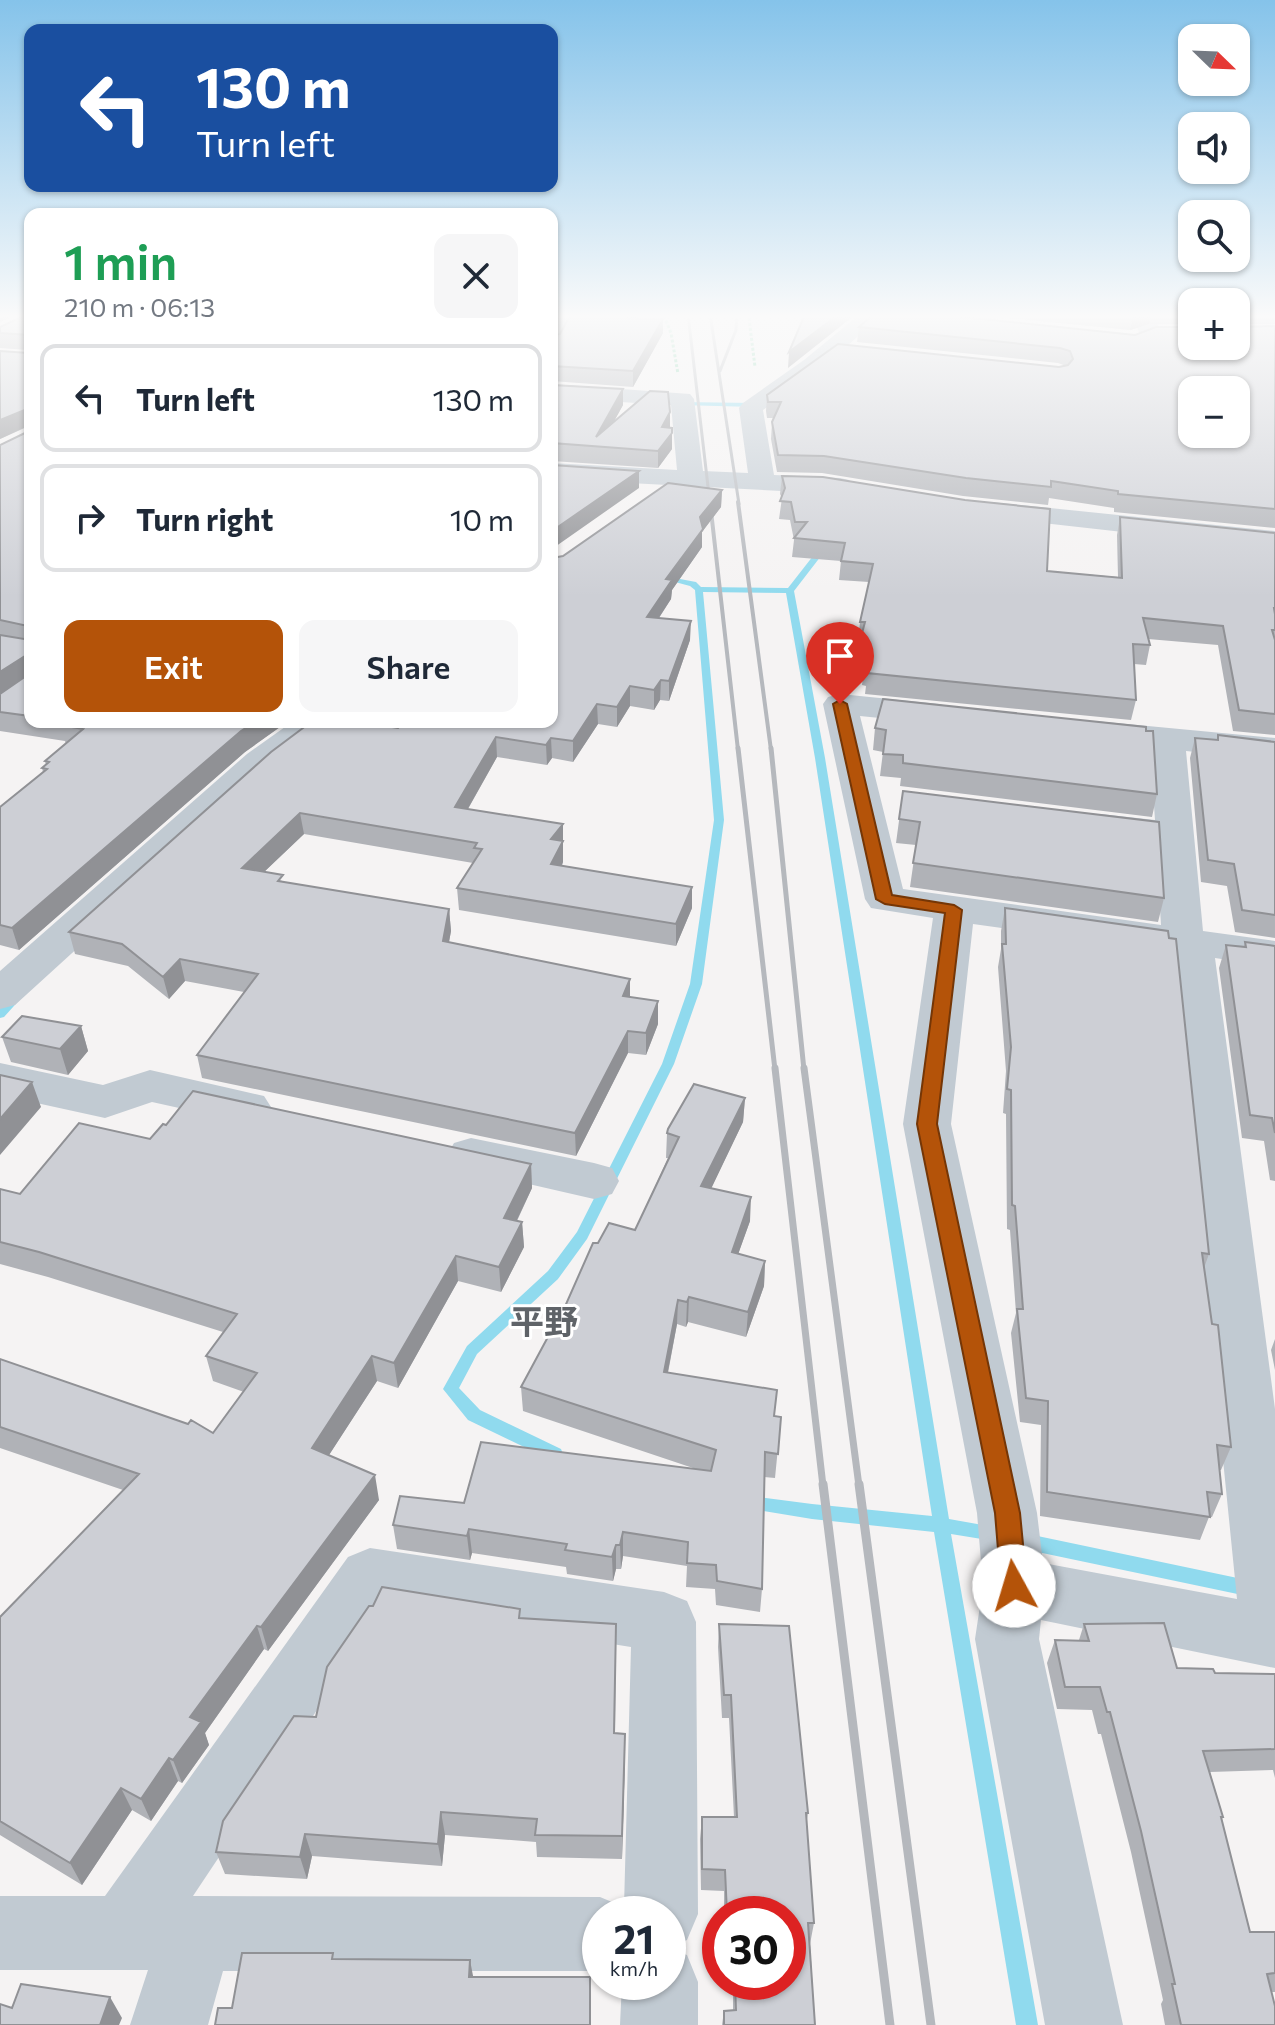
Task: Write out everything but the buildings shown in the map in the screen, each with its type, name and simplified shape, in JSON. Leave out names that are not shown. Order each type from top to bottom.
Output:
[{"type":"street","points":[[682,408],[683,480]]},
{"type":"street","points":[[758,408],[762,481]]},
{"type":"street","points":[[558,471],[843,487]]},
{"type":"street","points":[[639,505],[683,480]]},
{"type":"street","points":[[963,507],[1275,540]]},
{"type":"street","points":[[965,717],[840,704],[877,797],[885,899],[1275,954]]},
{"type":"street","points":[[1058,727],[1275,749]]},
{"type":"street","points":[[0,995],[47,949],[260,762],[306,728]]},
{"type":"street","points":[[1011,1554],[1271,1613],[1174,834],[1167,738]]},
{"type":"street","points":[[1065,820],[1174,834]]},
{"type":"street","points":[[954,910],[927,1124],[1011,1554],[1007,1639],[1084,2025]]},
{"type":"street","points":[[0,1079],[105,1102],[150,1086],[288,1116]]},
{"type":"street","points":[[426,1145],[594,1181]]},
{"type":"street","points":[[124,1933],[370,1577],[664,1622],[661,1896]]},
{"type":"street","points":[[0,1933],[582,1934]]},
{"type":"street","points":[[169,2025],[197,1933]]},
{"type":"street","points":[[659,2025],[660,2000]]},
{"type":"waterway","points":[[790,591],[817,556],[820,544]]},
{"type":"waterway","points":[[664,578],[693,584],[699,589]]},
{"type":"waterway","points":[[555,1454],[474,1415],[451,1389],[472,1350],[553,1275],[582,1235],[668,1064],[696,984],[719,820],[699,589]]},
{"type":"waterway","points":[[699,589],[790,591]]},
{"type":"waterway","points":[[790,591],[820,758],[941,1525]]},
{"type":"waterway","points":[[0,1014],[16,997]]},
{"type":"waterway","points":[[751,1503],[941,1525]]},
{"type":"waterway","points":[[941,1525],[994,1534]]},
{"type":"waterway","points":[[941,1525],[1027,2025]]},
{"type":"waterway","points":[[1028,1542],[1275,1594]]},
{"type":"railway","points":[[699,408],[710,504]]},
{"type":"railway","points":[[724,408],[739,504]]},
{"type":"railway","points":[[710,502],[738,750]]},
{"type":"railway","points":[[738,502],[771,750]]},
{"type":"railway","points":[[738,748],[775,1070]]},
{"type":"railway","points":[[771,748],[804,1070]]},
{"type":"railway","points":[[775,1068],[823,1486]]},
{"type":"railway","points":[[804,1068],[859,1486]]},
{"type":"railway","points":[[823,1484],[890,2025]]},
{"type":"railway","points":[[859,1484],[931,2025]]},
{"type":"district","name":"平野","points":[[544,1320]]},
{"type":"route","points":[[840,704],[885,899],[954,910],[927,1124],[1007,1513],[1014,1586]]}]
